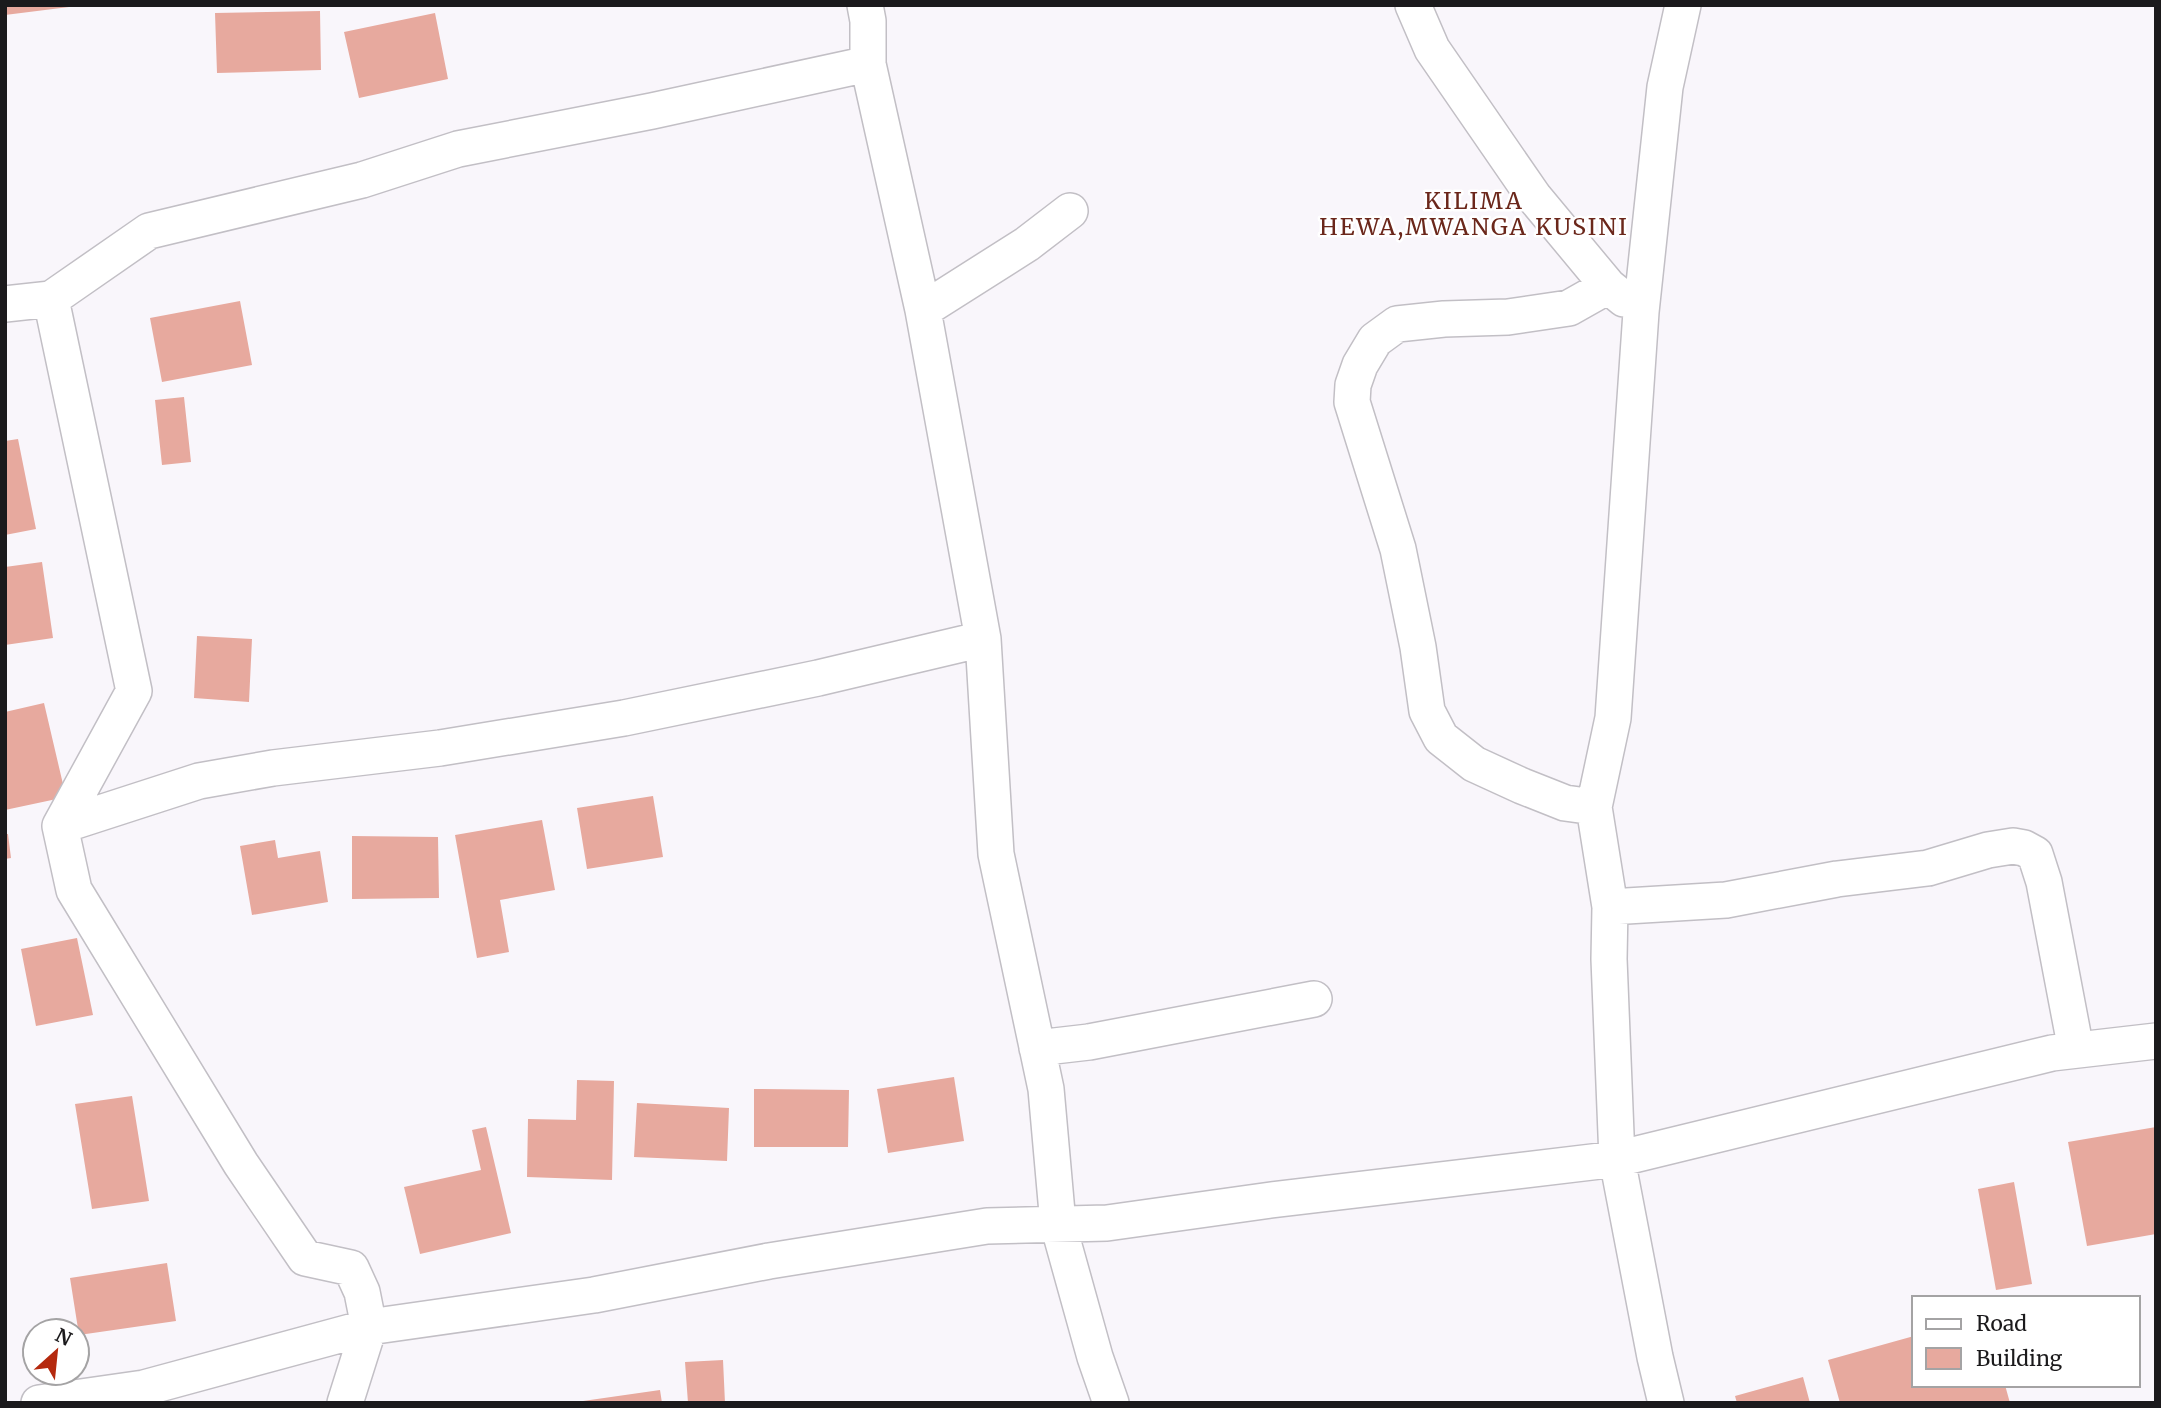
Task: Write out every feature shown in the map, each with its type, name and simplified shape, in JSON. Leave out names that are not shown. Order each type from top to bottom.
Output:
[{"type":"street","points":[[865,5],[868,64],[923,310],[984,639],[996,855],[1045,1089],[1058,1224],[1095,1357],[1111,1403]]},
{"type":"street","points":[[1413,5],[1432,49],[1534,197],[1608,286],[1641,312]]},
{"type":"street","points":[[1666,1403],[1654,1357],[1618,1159],[1609,959],[1610,907],[1594,807],[1613,718],[1641,312],[1665,87],[1683,5]]},
{"type":"street","points":[[5,303],[51,299],[149,231],[362,180],[458,149],[652,111],[868,64]]},
{"type":"street","points":[[923,310],[1027,244],[1070,211]]},
{"type":"street","points":[[1594,807],[1565,803],[1522,786],[1474,764],[1441,738],[1427,711],[1418,647],[1398,549],[1352,402],[1353,384],[1360,365],[1375,340],[1398,324],[1507,317],[1569,308],[1608,286]]},
{"type":"street","points":[[51,299],[134,691],[60,827],[74,890],[241,1164],[305,1258],[351,1268],[362,1292],[369,1327],[345,1403]]},
{"type":"street","points":[[60,827],[199,781],[274,768],[440,748],[624,718],[818,678],[984,639]]},
{"type":"street","points":[[1610,907],[1726,900],[1837,879],[1928,868],[1988,850],[2013,846],[2024,848],[2035,854],[2045,882],[2076,1050]]},
{"type":"street","points":[[1037,1048],[1088,1042],[1314,999]]},
{"type":"street","points":[[39,1403],[144,1388],[369,1327],[594,1295],[769,1261],[987,1226],[1107,1223],[1271,1200],[1618,1159],[2052,1053],[2156,1041]]},
{"type":"building","points":[[5,5],[69,5],[69,7],[5,15]]},
{"type":"building","points":[[320,11],[321,70],[217,73],[215,13]]},
{"type":"building","points":[[435,13],[448,79],[359,98],[344,32]]},
{"type":"building","points":[[240,301],[252,365],[162,382],[150,318]]},
{"type":"building","points":[[184,397],[191,462],[162,465],[155,400]]},
{"type":"building","points":[[18,439],[36,529],[5,535],[5,441]]},
{"type":"building","points":[[42,562],[53,638],[5,645],[5,567]]},
{"type":"building","points":[[197,636],[252,639],[249,702],[194,698]]},
{"type":"building","points":[[44,703],[66,797],[5,810],[5,712]]},
{"type":"building","points":[[653,796],[663,857],[587,869],[577,808]]},
{"type":"building","points":[[542,820],[555,890],[500,900],[509,952],[477,958],[455,835]]},
{"type":"building","points":[[5,834],[8,834],[11,858],[5,859]]},
{"type":"building","points":[[352,836],[438,837],[439,898],[352,899]]},
{"type":"building","points":[[275,840],[278,858],[320,851],[328,902],[252,915],[240,846]]},
{"type":"building","points":[[77,938],[93,1015],[36,1026],[21,949]]},
{"type":"building","points":[[954,1077],[964,1141],[888,1153],[877,1089]]},
{"type":"building","points":[[577,1080],[614,1081],[612,1180],[527,1177],[528,1119],[576,1120]]},
{"type":"building","points":[[754,1089],[849,1090],[848,1147],[754,1147]]},
{"type":"building","points":[[132,1096],[149,1201],[92,1209],[75,1104]]},
{"type":"building","points":[[637,1103],[729,1108],[727,1161],[634,1157]]},
{"type":"building","points":[[486,1127],[511,1233],[420,1254],[404,1187],[481,1170],[472,1130]]},
{"type":"building","points":[[2156,1127],[2156,1234],[2087,1246],[2068,1142]]},
{"type":"building","points":[[2014,1182],[2032,1284],[1996,1290],[1978,1189]]},
{"type":"building","points":[[167,1263],[176,1321],[91,1333],[91,1317],[76,1317],[70,1278]]},
{"type":"building","points":[[1912,1337],[1912,1387],[2006,1387],[2010,1403],[1840,1403],[1828,1360]]},
{"type":"building","points":[[723,1360],[725,1403],[688,1403],[685,1362]]},
{"type":"building","points":[[1803,1377],[1810,1403],[1737,1403],[1735,1396]]},
{"type":"building","points":[[660,1390],[662,1403],[583,1403],[583,1401]]},
{"type":"district","name":"KILIMA HEWA,MWANGA KUSINI","points":[[1474,213]]}]
